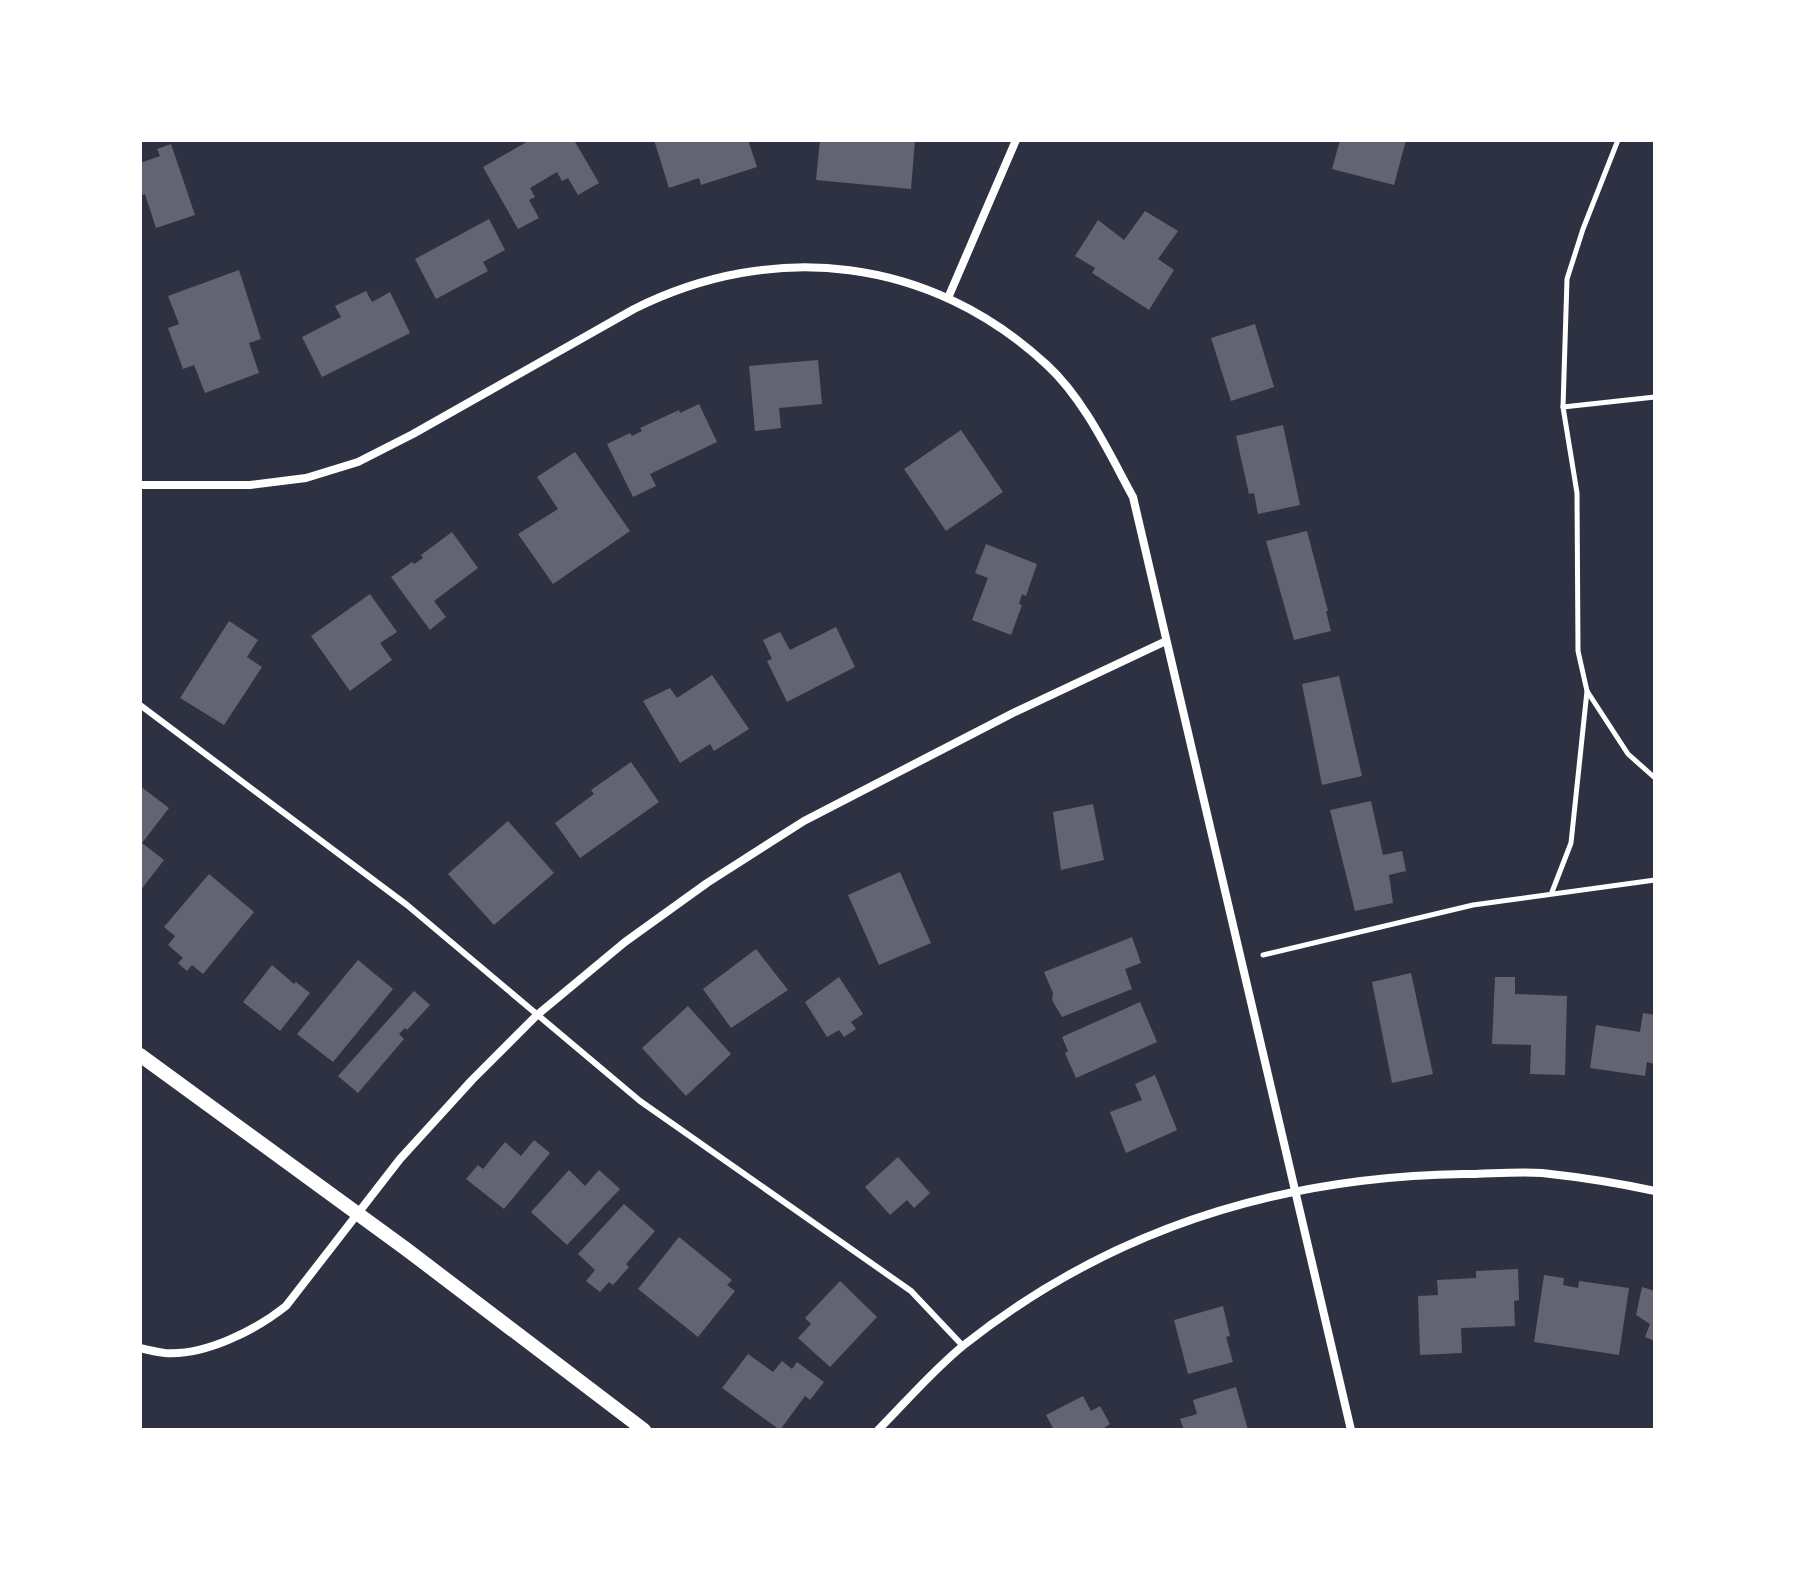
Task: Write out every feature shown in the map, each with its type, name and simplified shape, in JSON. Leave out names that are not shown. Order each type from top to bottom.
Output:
[{"type":"street","points":[[948,298],[1016,140]]},
{"type":"street","points":[[140,485],[250,485],[306,478],[358,462],[634,309],[665,294],[723,275],[787,266],[839,268],[904,280],[993,321],[1049,366],[1091,420],[1133,497],[1351,1430]]},
{"type":"street","points":[[140,1348],[166,1353],[193,1351],[270,1318],[286,1306],[400,1159],[472,1080],[537,1015],[637,934],[707,883],[804,821],[1013,713],[1166,641]]},
{"type":"street","points":[[140,1055],[358,1214],[644,1430]]},
{"type":"street","points":[[878,1430],[963,1346],[1025,1303],[1101,1257],[1214,1210],[1294,1190],[1351,1181],[1438,1175],[1539,1173],[1655,1191]]},
{"type":"lane","points":[[140,705],[419,915],[640,1101],[911,1291],[963,1346]]},
{"type":"path","points":[[1552,892],[1571,843],[1587,691],[1578,651],[1577,493],[1563,407],[1567,279],[1618,140]]},
{"type":"path","points":[[1563,407],[1655,397]]},
{"type":"path","points":[[1587,691],[1628,754],[1655,778]]},
{"type":"path","points":[[1242,959],[1473,905],[1655,880]]},
{"type":"building","points":[[530,140],[574,140],[599,183],[578,195],[568,178],[562,181],[557,172],[530,188],[535,197],[529,200],[539,218],[518,229],[483,167]]},
{"type":"building","points":[[654,140],[748,140],[757,167],[701,185],[699,178],[669,188]]},
{"type":"building","points":[[820,140],[915,140],[911,189],[816,180]]},
{"type":"building","points":[[1340,140],[1406,140],[1394,185],[1332,169]]},
{"type":"building","points":[[171,144],[195,215],[156,228],[145,194],[140,196],[140,163],[160,156],[157,149]]},
{"type":"building","points":[[1145,211],[1178,231],[1158,259],[1174,270],[1149,310],[1092,273],[1095,268],[1075,256],[1098,220],[1124,240]]},
{"type":"building","points":[[489,219],[505,250],[483,262],[488,271],[436,299],[415,259]]},
{"type":"building","points":[[239,270],[261,339],[249,343],[259,373],[205,393],[194,365],[183,369],[168,328],[179,324],[168,296]]},
{"type":"building","points":[[366,291],[372,302],[390,292],[410,333],[322,377],[302,337],[341,317],[335,306]]},
{"type":"building","points":[[1255,324],[1274,387],[1231,401],[1211,338]]},
{"type":"building","points":[[818,360],[822,404],[779,408],[781,428],[755,431],[749,366]]},
{"type":"building","points":[[699,404],[717,442],[650,474],[656,486],[633,497],[607,444],[630,433],[632,436],[642,431],[640,428]]},
{"type":"building","points":[[1283,425],[1300,505],[1258,514],[1254,493],[1249,494],[1236,436]]},
{"type":"building","points":[[961,430],[1003,492],[946,531],[904,469]]},
{"type":"building","points":[[575,452],[630,531],[553,584],[518,534],[558,509],[537,477]]},
{"type":"building","points":[[1307,531],[1331,631],[1294,640],[1266,541]]},
{"type":"building","points":[[452,532],[478,568],[434,601],[446,617],[430,630],[391,577],[423,558],[421,555]]},
{"type":"building","points":[[986,544],[1037,564],[1026,596],[1022,594],[1019,604],[1022,605],[1011,635],[972,620],[988,578],[975,573]]},
{"type":"building","points":[[370,594],[397,632],[380,643],[392,660],[350,691],[311,636]]},
{"type":"building","points":[[229,621],[258,640],[247,657],[262,667],[224,725],[180,698]]},
{"type":"building","points":[[836,627],[855,667],[787,702],[767,661],[772,659],[763,640],[780,632],[790,650]]},
{"type":"building","points":[[712,675],[749,729],[714,751],[710,744],[680,763],[643,701],[670,688],[677,698]]},
{"type":"building","points":[[1339,676],[1362,776],[1322,785],[1302,684]]},
{"type":"building","points":[[631,762],[659,802],[580,858],[555,823],[594,794],[591,790]]},
{"type":"building","points":[[140,786],[169,808],[142,843],[164,860],[140,891]]},
{"type":"building","points":[[1371,801],[1383,855],[1402,851],[1406,871],[1389,875],[1393,903],[1355,911],[1330,810]]},
{"type":"building","points":[[1093,804],[1104,860],[1061,870],[1053,812]]},
{"type":"building","points":[[508,821],[554,873],[494,925],[448,874]]},
{"type":"building","points":[[900,872],[931,943],[879,965],[848,895]]},
{"type":"building","points":[[209,874],[254,912],[203,974],[192,965],[187,971],[178,963],[183,958],[168,945],[175,936],[164,927]]},
{"type":"building","points":[[1132,937],[1141,963],[1125,969],[1132,989],[1062,1017],[1052,1000],[1053,993],[1044,972]]},
{"type":"building","points":[[756,949],[788,990],[731,1028],[703,989]]},
{"type":"building","points":[[358,960],[393,989],[333,1062],[297,1034]]},
{"type":"building","points":[[272,965],[310,993],[280,1031],[243,1002]]},
{"type":"building","points":[[1411,973],[1433,1074],[1392,1083],[1372,982]]},
{"type":"building","points":[[839,977],[863,1014],[851,1022],[856,1029],[844,1037],[839,1030],[827,1037],[805,1002]]},
{"type":"building","points":[[1495,977],[1515,977],[1515,994],[1567,996],[1565,1075],[1530,1074],[1531,1045],[1492,1044]]},
{"type":"building","points":[[414,991],[430,1005],[407,1030],[405,1028],[399,1034],[404,1039],[358,1093],[338,1076]]},
{"type":"building","points":[[1140,1002],[1157,1042],[1076,1078],[1062,1037]]},
{"type":"building","points":[[688,1006],[731,1054],[686,1096],[642,1048]]},
{"type":"building","points":[[1643,1013],[1655,1015],[1655,1064],[1647,1062],[1645,1076],[1590,1068],[1596,1025],[1640,1032]]},
{"type":"building","points":[[1155,1075],[1177,1130],[1126,1153],[1110,1112],[1142,1100],[1135,1084]]},
{"type":"building","points":[[534,1140],[550,1153],[504,1209],[466,1179],[478,1165],[483,1169],[505,1142],[521,1156]]},
{"type":"building","points":[[898,1157],[930,1193],[914,1208],[907,1200],[890,1215],[865,1187]]},
{"type":"building","points":[[569,1170],[585,1186],[599,1170],[620,1189],[567,1245],[531,1212]]},
{"type":"building","points":[[624,1204],[655,1231],[626,1264],[629,1267],[613,1285],[609,1282],[600,1292],[586,1281],[595,1270],[578,1254]]},
{"type":"building","points":[[679,1237],[732,1280],[727,1285],[735,1291],[698,1337],[638,1289]]},
{"type":"building","points":[[1518,1269],[1519,1300],[1514,1301],[1515,1326],[1461,1328],[1462,1353],[1420,1355],[1418,1296],[1438,1295],[1437,1280],[1476,1278],[1476,1271]]},
{"type":"building","points":[[1544,1275],[1564,1278],[1563,1285],[1578,1288],[1579,1281],[1629,1288],[1619,1355],[1534,1342]]},
{"type":"building","points":[[840,1281],[877,1317],[830,1367],[798,1338],[811,1324],[805,1318]]},
{"type":"building","points":[[1642,1287],[1655,1291],[1655,1341],[1645,1337],[1650,1324],[1636,1315]]},
{"type":"building","points":[[1223,1306],[1230,1336],[1226,1337],[1233,1362],[1188,1374],[1174,1320]]},
{"type":"building","points":[[748,1354],[773,1372],[782,1361],[792,1369],[797,1362],[824,1382],[810,1400],[805,1396],[780,1430],[722,1388]]},
{"type":"building","points":[[1236,1387],[1248,1430],[1184,1430],[1180,1419],[1197,1414],[1193,1400]]},
{"type":"building","points":[[1083,1396],[1091,1411],[1100,1406],[1110,1424],[1101,1430],[1054,1430],[1046,1415]]}]
